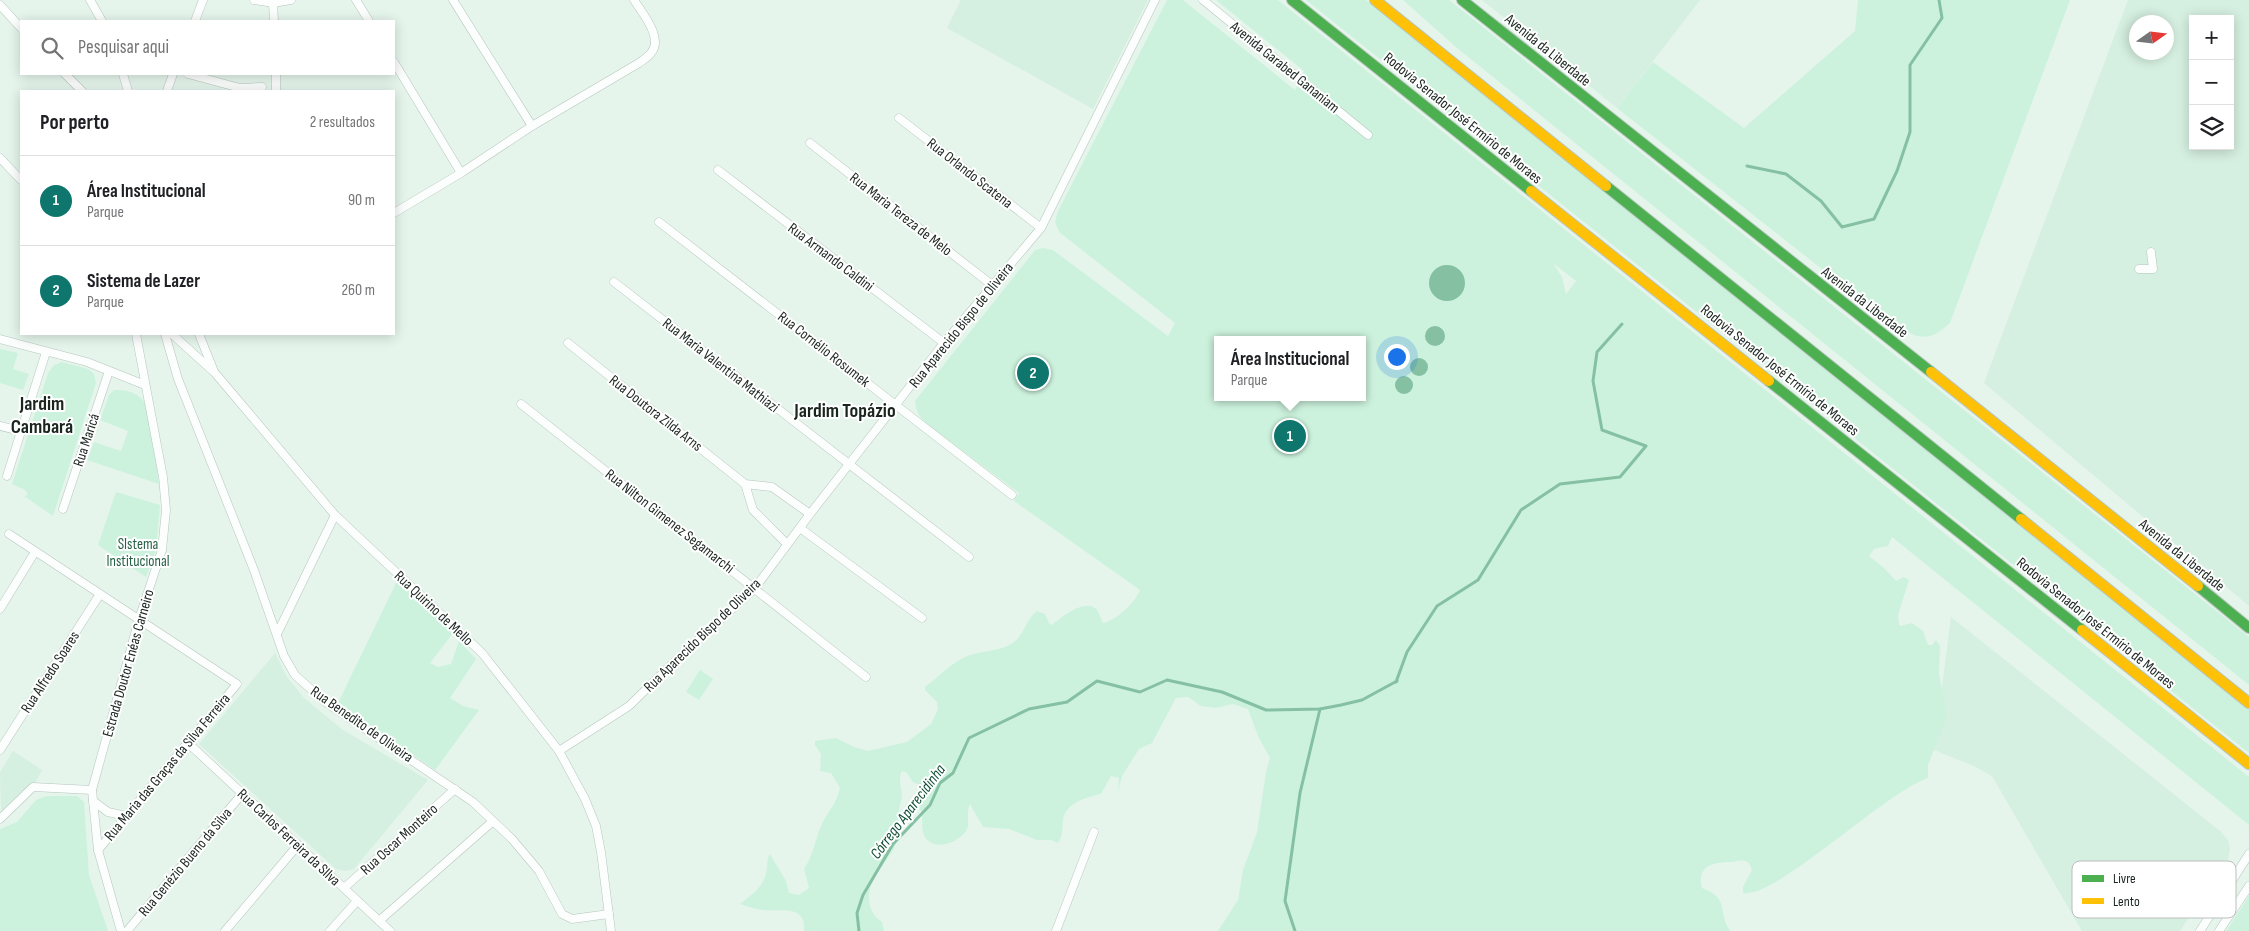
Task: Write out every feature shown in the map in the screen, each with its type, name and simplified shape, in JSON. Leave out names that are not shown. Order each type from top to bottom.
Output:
[{"type":"main road","name":"Rodovia Senador José Ermírio de Moraes","points":[[1292,0],[2249,764]]},
{"type":"main road","points":[[1375,0],[2249,703]]},
{"type":"main road","name":"Avenida da Liberdade","points":[[1462,0],[1985,414],[2249,628]]},
{"type":"street","points":[[90,0],[101,20]]},
{"type":"street","points":[[194,20],[204,0]]},
{"type":"street","points":[[254,0],[273,3],[291,0]]},
{"type":"street","points":[[356,0],[368,20]]},
{"type":"street","points":[[453,0],[532,126]]},
{"type":"street","points":[[395,212],[461,173],[532,126],[639,64],[653,52],[655,42],[652,30],[634,0]]},
{"type":"street","name":"Rua Aparecido Bispo de Oliveira","points":[[559,752],[629,706],[672,663],[756,588],[810,514],[944,343],[1041,228],[1155,0]]},
{"type":"street","name":"Avenida Garabed Gananiam","points":[[1203,0],[1368,135]]},
{"type":"street","points":[[273,3],[274,20]]},
{"type":"street","points":[[0,5],[20,27]]},
{"type":"street","points":[[395,64],[461,173]]},
{"type":"street","points":[[66,75],[81,90]]},
{"type":"street","points":[[123,75],[128,90]]},
{"type":"street","points":[[167,90],[173,75]]},
{"type":"street","points":[[192,75],[240,88],[262,87]]},
{"type":"street","points":[[276,75],[276,90]]},
{"type":"street","name":"Rua Orlando Scatena","points":[[899,118],[1041,228]]},
{"type":"street","name":"Rua Maria Tereza de Melo","points":[[810,143],[992,285]]},
{"type":"street","points":[[0,158],[20,179]]},
{"type":"street","name":"Rua Armando Caldini","points":[[718,170],[944,343]]},
{"type":"street","name":"Rua Cornélio Rosumek","points":[[659,222],[1012,495]]},
{"type":"street","points":[[2139,269],[2153,269],[2151,252]]},
{"type":"street","name":"Rua Maria Valentina Mathiazi","points":[[614,282],[969,557]]},
{"type":"street","name":"Estrada Doutor Enéas Carneiro","points":[[121,931],[98,850],[92,790],[138,619],[162,550],[166,510],[163,477],[136,335]]},
{"type":"street","name":"Rua Benedito de Oliveira","points":[[165,335],[178,379],[284,656],[295,674],[324,701],[473,802],[512,839],[539,871],[562,914],[572,919],[609,914]]},
{"type":"street","name":"Rua Quirino de Mello","points":[[173,335],[215,373],[335,516],[482,653],[559,752],[585,799],[596,826],[611,931]]},
{"type":"street","points":[[199,335],[215,373]]},
{"type":"street","points":[[0,339],[87,362],[145,385]]},
{"type":"street","name":"Rua Doutora Zilda Arns","points":[[568,343],[745,484]]},
{"type":"street","points":[[7,476],[46,352]]},
{"type":"street","name":"Rua Maricá","points":[[63,509],[109,371]]},
{"type":"street","name":"Rua Nilton Gimenez Segamarchi","points":[[521,404],[756,588],[866,677]]},
{"type":"street","points":[[0,426],[21,431]]},
{"type":"street","points":[[787,544],[753,510],[745,484],[772,487],[810,514]]},
{"type":"street","points":[[277,634],[335,516]]},
{"type":"street","points":[[800,528],[922,618]]},
{"type":"street","points":[[10,534],[138,619]]},
{"type":"street","points":[[0,609],[35,552]]},
{"type":"street","name":"Rua Alfredo Soares","points":[[0,750],[100,594]]},
{"type":"street","name":"Rua Maria das Graças da Silva Ferreira","points":[[98,850],[237,684],[138,619]]},
{"type":"street","name":"Rua Carlos Ferreira da SIlva","points":[[188,743],[390,931]]},
{"type":"street","points":[[0,820],[33,787],[92,790]]},
{"type":"street","name":"Rua Oscar Monteiro","points":[[344,888],[455,789]]},
{"type":"street","name":"Rua Genézio Bueno da Silva","points":[[127,931],[242,794]]},
{"type":"street","points":[[93,800],[108,812],[126,816]]},
{"type":"street","points":[[379,921],[492,822]]},
{"type":"street","points":[[1056,931],[1094,832]]},
{"type":"street","points":[[225,931],[298,845]]},
{"type":"street","points":[[2236,874],[2249,854]]},
{"type":"street","points":[[2236,906],[2249,886]]},
{"type":"street","points":[[330,931],[357,901]]},
{"type":"street","points":[[2200,931],[2208,918]]},
{"type":"street","points":[[2219,931],[2228,918]]},
{"type":"shaded area","points":[[961,0],[1148,0],[1093,109],[947,28]]},
{"type":"shaded area","points":[[1482,0],[1700,0],[1617,108]]},
{"type":"shaded area","points":[[2128,0],[2249,0],[2249,606],[1984,383]]},
{"type":"shaded area","points":[[1447,265],[1454,266],[1460,270],[1464,276],[1464,290],[1460,296],[1454,300],[1447,301],[1440,300],[1434,296],[1430,290],[1429,283],[1430,276],[1434,270],[1440,266]]},
{"type":"shaded area","points":[[1435,326],[1442,329],[1445,336],[1442,343],[1435,346],[1428,343],[1425,336],[1428,329]]},
{"type":"shaded area","points":[[1419,358],[1425,361],[1428,367],[1425,373],[1419,376],[1413,373],[1410,367],[1413,361]]},
{"type":"shaded area","points":[[1404,376],[1410,379],[1413,385],[1410,391],[1404,394],[1398,391],[1395,385],[1398,379]]},
{"type":"shaded area","points":[[1951,617],[2220,831],[2228,840],[2230,849],[2228,859],[2227,861],[2072,861],[2072,914],[1992,776],[1974,766],[1934,750]]},
{"type":"shaded area","points":[[275,653],[287,677],[304,698],[343,730],[428,780],[354,869],[345,871],[336,869],[199,744]]},
{"type":"shaded area","points":[[13,751],[42,770],[35,783],[7,811],[1,812],[0,772]]},
{"type":"shaded area","points":[[2074,918],[2189,918],[2180,931],[2082,931]]},
{"type":"green space","points":[[1167,0],[1183,0],[1295,90],[1304,71],[1216,0],[1278,0],[2249,777],[2249,825],[1892,537],[1888,546],[1874,549],[1869,556],[1896,581],[1904,577],[1909,580],[1898,615],[1900,626],[1912,623],[1923,631],[1928,645],[1932,645],[1936,640],[1940,646],[1939,674],[1947,715],[1928,765],[1928,778],[1909,787],[1885,803],[1780,880],[1759,890],[1743,893],[1743,887],[1752,870],[1750,864],[1746,862],[1714,864],[1705,869],[1701,880],[1702,888],[1711,892],[1720,901],[1726,924],[1730,931],[1218,931],[1238,900],[1243,870],[1257,832],[1266,772],[1270,758],[1258,736],[1248,709],[1233,704],[1216,708],[1201,706],[1188,697],[1176,698],[1152,743],[1139,749],[1122,776],[1118,791],[1119,778],[1111,776],[1101,794],[1083,799],[1068,809],[1063,820],[1062,835],[1058,843],[1051,840],[1037,840],[1009,829],[983,827],[970,804],[966,831],[951,842],[939,845],[933,844],[924,835],[921,812],[916,803],[925,787],[913,782],[906,772],[902,771],[900,779],[902,796],[897,842],[875,877],[869,894],[871,908],[875,916],[882,922],[884,931],[804,931],[804,922],[797,913],[784,910],[760,910],[740,904],[756,891],[762,883],[770,854],[786,881],[789,893],[799,895],[809,888],[804,869],[821,826],[835,802],[840,788],[831,773],[820,771],[821,754],[815,745],[815,741],[836,738],[854,747],[868,751],[907,742],[931,724],[938,709],[937,702],[925,690],[925,687],[958,661],[969,655],[1008,646],[1018,638],[1030,618],[1037,611],[1045,614],[1052,625],[1079,607],[1091,606],[1097,610],[1103,623],[1125,610],[1138,595],[1140,590],[1014,501],[1019,493],[928,425],[916,408],[915,401],[1035,250],[1043,248],[1053,250],[1168,336],[1175,323],[1059,232],[1055,222],[1058,211]],"holes":[[[1553,263],[1576,281],[1566,294],[1562,277]]]},
{"type":"green space","points":[[1306,0],[1366,0],[2249,708],[2249,753]]},
{"type":"green space","points":[[1403,0],[1449,0],[2249,637],[2249,685],[1457,48]]},
{"type":"green space","points":[[1858,0],[2070,0],[1950,323],[1931,336],[1913,335],[1897,328],[1617,108],[1653,62],[1744,128],[1855,31]]},
{"type":"green space","points":[[0,349],[18,353],[13,369],[29,374],[23,390],[0,383]]},
{"type":"green space","points":[[62,362],[88,369],[94,374],[96,383],[53,516],[24,496],[28,495],[25,490],[12,484],[48,373],[54,365]]},
{"type":"green space","points":[[114,390],[125,390],[134,393],[142,399],[148,408],[159,484],[87,460],[94,442],[121,451],[128,431],[100,420],[109,395]]},
{"type":"green space","name":"SIstema Institucional","points":[[116,492],[160,505],[156,550],[146,577],[98,545]]},
{"type":"green space","points":[[398,579],[453,633],[430,663],[438,667],[451,664],[459,641],[476,659],[450,698],[463,706],[479,710],[435,770],[338,703]]},
{"type":"green space","points":[[700,670],[713,679],[699,700],[686,692]]},
{"type":"green space","points":[[47,796],[77,796],[84,802],[89,875],[108,931],[0,931],[0,829],[17,822],[36,800]]},
{"type":"green space","points":[[2249,896],[2249,931],[2226,931]]},
{"type":"waterway","points":[[1747,166],[1786,174],[1821,201],[1842,227],[1874,219],[1897,171],[1910,132],[1910,65],[1942,18],[1939,0]]},
{"type":"waterway","name":"Córrego Aparecidinha","points":[[1396,682],[1407,652],[1437,606],[1478,580],[1521,510],[1560,484],[1620,477],[1646,446],[1602,430],[1593,381],[1597,352],[1622,324]]},
{"type":"waterway","name":"Córrego Aparecidinha","points":[[859,931],[857,913],[863,895],[893,844],[930,805],[940,783],[953,773],[969,738],[1029,709],[1067,702],[1097,681],[1140,692],[1167,680],[1222,692],[1266,710],[1320,709],[1341,705],[1362,700],[1397,681]]},
{"type":"waterway","points":[[1295,931],[1285,901],[1300,793],[1320,709]]},
{"type":"traffic: fast","points":[[1292,0],[1531,191]]},
{"type":"traffic: fast","points":[[1462,0],[1931,372]]},
{"type":"traffic: fast","points":[[1606,186],[2021,519]]},
{"type":"traffic: fast","points":[[1769,381],[2082,630]]},
{"type":"traffic: fast","points":[[2198,586],[2249,628]]},
{"type":"traffic: slow","points":[[1375,0],[1606,186]]},
{"type":"traffic: slow","points":[[1531,191],[1769,381]]},
{"type":"traffic: slow","points":[[1931,372],[2198,586]]},
{"type":"traffic: slow","points":[[2021,519],[2249,703]]},
{"type":"traffic: slow","points":[[2082,630],[2249,764]]},
{"type":"place","name":"Sistema de Lazer","points":[[1033,373]]},
{"type":"place","name":"Área Institucional","points":[[1290,436]]},
{"type":"district","name":"Jardim Topázio","points":[[845,410]]},
{"type":"district","name":"Jardim Cambará","points":[[42,414]]}]
